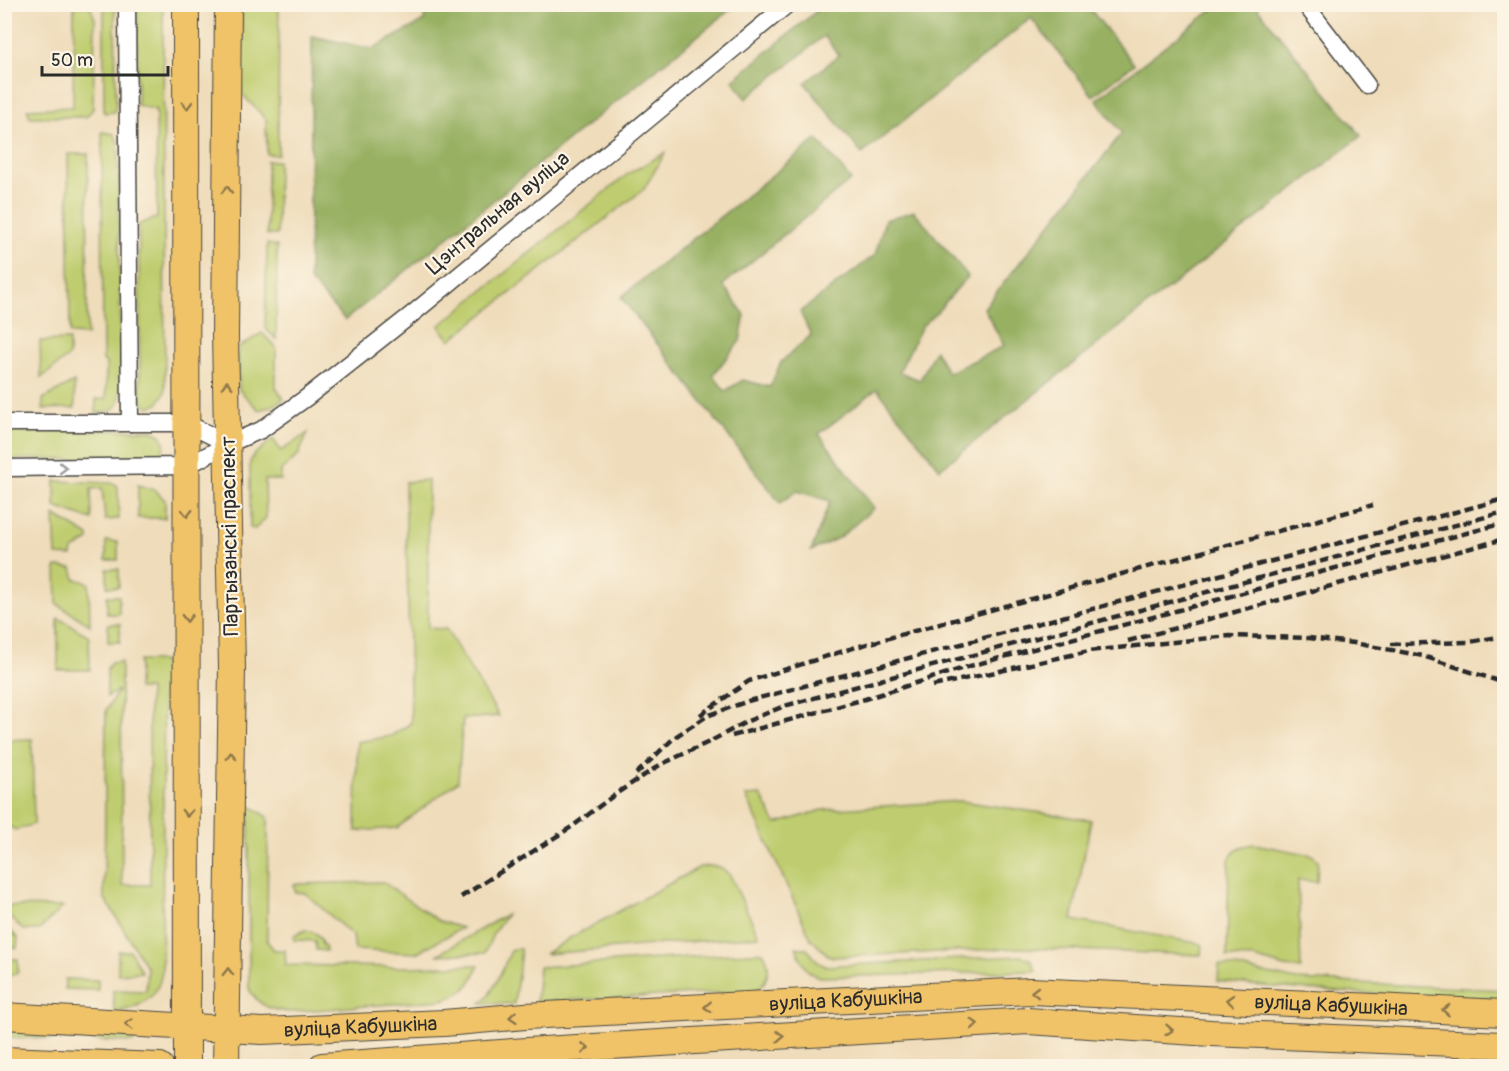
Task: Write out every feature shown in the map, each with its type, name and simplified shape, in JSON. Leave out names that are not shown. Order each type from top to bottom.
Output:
[{"type":"main road","name":"Партызанскі праспект","points":[[186,4],[187,1066]]},
{"type":"main road","name":"Партызанскі праспект","points":[[226,1066],[232,668],[225,336],[228,4]]},
{"type":"main road","name":"вуліца Кабушкіна","points":[[4,1016],[261,1031],[432,1024],[525,1016],[1030,991],[1504,1013]]},
{"type":"main road","name":"вуліца Кабушкіна","points":[[322,1066],[527,1051],[1028,1021],[1211,1033],[1504,1045]]},
{"type":"main road","points":[[4,1060],[160,1066]]},
{"type":"street","points":[[127,4],[130,423]]},
{"type":"street","name":"Цэнтральная вуліца","points":[[4,468],[188,466],[228,444],[261,430],[306,398],[411,315],[788,4]]},
{"type":"street","points":[[1305,4],[1366,85]]},
{"type":"street","points":[[4,423],[186,423],[228,444]]},
{"type":"green space","points":[[825,4],[1087,5],[1134,64],[1093,96],[1031,18],[862,154],[805,83],[839,55],[824,36],[746,99],[733,80]]},
{"type":"green space","points":[[5,5],[5,295],[4,295]]},
{"type":"green space","points":[[74,5],[90,6],[95,19],[93,109],[86,117],[30,117],[27,109],[73,107]]},
{"type":"green space","points":[[104,5],[115,5],[116,107],[114,112],[104,113]]},
{"type":"green space","points":[[137,5],[163,5],[165,392],[158,404],[150,407],[144,404],[140,396],[139,224],[157,218],[156,110],[137,105]]},
{"type":"green space","points":[[242,5],[279,5],[278,155],[267,154],[266,119],[241,93]]},
{"type":"green space","points":[[425,5],[736,5],[345,320],[309,280],[312,36],[372,49],[424,21]]},
{"type":"green space","points":[[1218,5],[1255,5],[1361,136],[940,469],[877,389],[819,434],[874,508],[840,537],[811,551],[830,501],[797,491],[780,503],[621,297],[817,139],[851,180],[723,285],[745,315],[740,341],[713,375],[725,391],[743,380],[770,387],[781,362],[811,335],[800,312],[875,255],[885,220],[914,211],[968,276],[922,326],[899,372],[920,380],[935,350],[948,373],[1004,346],[984,308],[1122,133],[1096,100]]},
{"type":"green space","points":[[102,132],[114,134],[118,143],[121,392],[117,406],[96,413],[96,399],[106,399],[106,362],[103,361]]},
{"type":"green space","points":[[665,153],[644,189],[450,340],[439,326],[629,173]]},
{"type":"green space","points":[[68,154],[88,154],[87,335],[70,334]]},
{"type":"green space","points":[[267,161],[278,161],[277,235],[267,235]]},
{"type":"green space","points":[[267,244],[277,246],[276,339],[265,328]]},
{"type":"green space","points":[[262,333],[276,347],[276,388],[284,399],[259,410],[239,390],[238,348]]},
{"type":"green space","points":[[69,340],[69,356],[41,378],[40,341]]},
{"type":"green space","points":[[74,382],[75,408],[43,409],[43,399]]},
{"type":"green space","points":[[150,430],[161,435],[165,445],[161,454],[149,460],[5,459],[4,431]]},
{"type":"green space","points":[[308,433],[298,456],[281,470],[281,480],[265,480],[266,518],[255,529],[250,528],[250,462],[254,455],[273,439],[281,451]]},
{"type":"green space","points":[[428,480],[428,628],[446,629],[499,716],[463,719],[458,781],[397,828],[356,831],[357,742],[391,736],[411,723],[405,482]]},
{"type":"green space","points":[[55,481],[113,483],[118,486],[119,519],[105,520],[102,488],[91,489],[92,520],[55,507]]},
{"type":"green space","points":[[138,485],[155,490],[165,500],[165,518],[138,518]]},
{"type":"green space","points":[[54,515],[89,536],[89,540],[73,550],[72,556],[56,555]]},
{"type":"green space","points":[[106,541],[118,542],[118,560],[106,560]]},
{"type":"green space","points":[[56,567],[72,568],[75,579],[89,583],[90,625],[57,604]]},
{"type":"green space","points":[[107,569],[119,569],[119,587],[107,587]]},
{"type":"green space","points":[[107,596],[119,596],[119,614],[107,614]]},
{"type":"green space","points":[[58,618],[89,636],[90,670],[58,670]]},
{"type":"green space","points":[[108,624],[120,624],[120,642],[108,642]]},
{"type":"green space","points":[[139,661],[164,661],[162,972],[155,991],[146,1001],[127,1010],[114,1011],[113,990],[146,991],[147,968],[104,897],[106,710],[119,690],[107,697],[107,668],[111,663],[121,662],[122,885],[150,885],[149,689],[138,689]]},
{"type":"green space","points":[[32,739],[34,824],[16,830],[5,825],[5,740]]},
{"type":"green space","points":[[761,795],[776,824],[822,810],[960,801],[1091,820],[1072,920],[1202,944],[1201,955],[1022,948],[833,957],[811,939],[746,796]]},
{"type":"green space","points":[[249,805],[268,817],[267,941],[274,950],[285,950],[286,965],[403,967],[479,965],[466,988],[442,1000],[289,1012],[276,1010],[261,1003],[249,989]]},
{"type":"green space","points":[[1254,844],[1312,855],[1318,860],[1317,882],[1298,880],[1301,969],[1254,958],[1227,957],[1229,860],[1239,848]]},
{"type":"green space","points":[[700,867],[720,867],[730,875],[759,936],[545,954]]},
{"type":"green space","points":[[383,882],[439,921],[462,928],[416,953],[355,950],[353,936],[305,893],[295,892],[294,884]]},
{"type":"green space","points":[[4,906],[63,907],[39,930],[23,930],[5,912]]},
{"type":"green space","points":[[507,914],[493,934],[485,953],[437,955]]},
{"type":"green space","points":[[4,925],[18,938],[17,948],[5,948]]},
{"type":"green space","points":[[305,930],[319,936],[326,951],[316,950],[315,941],[294,940],[294,936]]},
{"type":"green space","points":[[796,947],[807,949],[819,963],[825,966],[1021,956],[1031,960],[1036,971],[821,977],[807,970]]},
{"type":"green space","points":[[520,949],[520,953],[514,1004],[481,1003],[489,995],[511,951]]},
{"type":"green space","points":[[118,951],[130,951],[142,972],[118,974]]},
{"type":"green space","points":[[763,952],[768,963],[768,973],[764,983],[756,991],[536,1002],[539,967]]},
{"type":"green space","points":[[5,959],[18,959],[18,972],[5,978]]},
{"type":"green space","points":[[1219,965],[1296,980],[1504,990],[1504,1000],[1325,991],[1218,981]]},
{"type":"green space","points":[[65,979],[98,980],[98,990],[65,989]]},
{"type":"green space","points":[[5,1031],[134,1036],[134,1042],[5,1037]]},
{"type":"railway","points":[[636,774],[675,737],[707,716],[748,701],[1504,499]]},
{"type":"railway","points":[[700,715],[749,681],[856,647],[1373,505]]},
{"type":"railway","points":[[461,897],[573,826],[660,765],[748,721],[784,706],[1504,512]]},
{"type":"railway","points":[[732,736],[865,699],[970,666],[1504,523]]},
{"type":"railway","points":[[1128,641],[1504,539]]},
{"type":"railway","points":[[933,686],[1089,651],[1229,636],[1309,638],[1354,643],[1423,656],[1504,683]]},
{"type":"railway","points":[[1391,644],[1470,642],[1504,636]]}]
